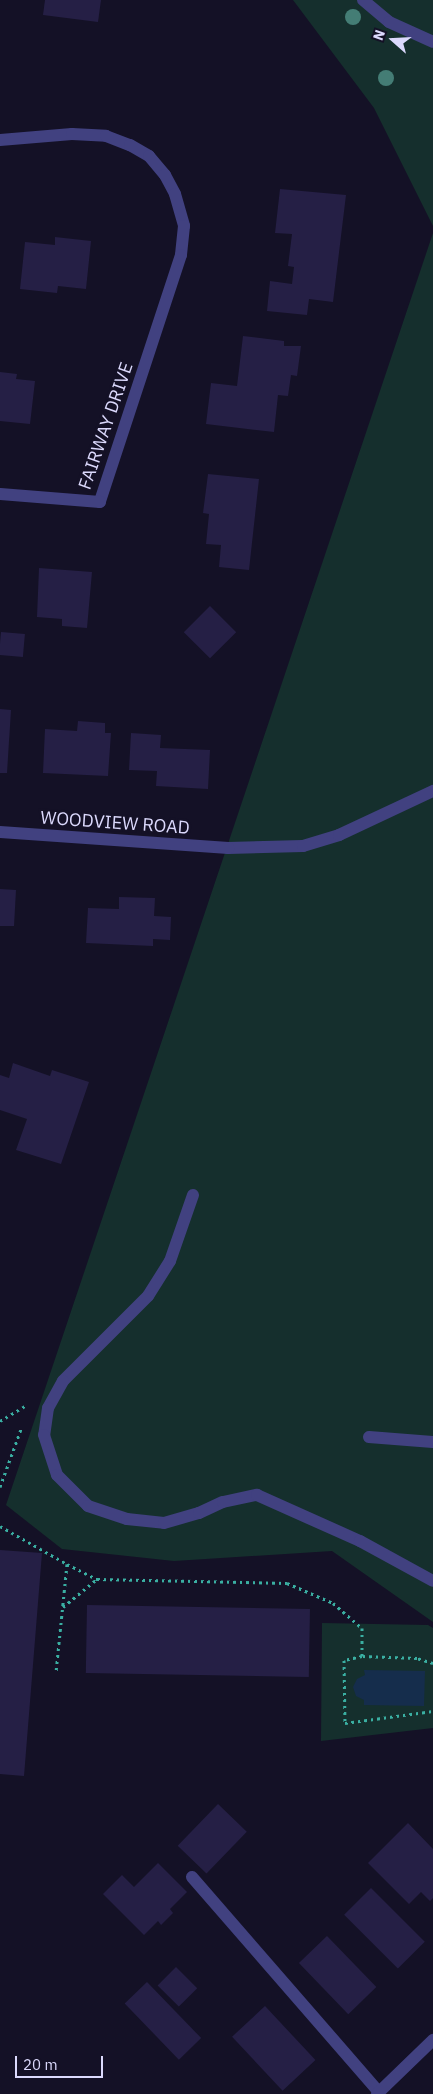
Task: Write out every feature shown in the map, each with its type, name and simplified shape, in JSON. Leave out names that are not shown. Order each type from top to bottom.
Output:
[{"type":"street","points":[[363,0],[389,22],[433,42]]},
{"type":"street","name":"FAIRWAY DRIVE","points":[[0,140],[72,134],[106,136],[130,144],[149,156],[160,169],[175,194],[184,226],[181,255],[100,502],[0,494]]},
{"type":"street","name":"WOODVIEW ROAD","points":[[0,832],[228,848],[303,846],[339,835],[433,791]]},
{"type":"street","points":[[193,1195],[170,1260],[148,1296],[64,1381],[48,1408],[44,1435],[57,1475],[88,1506],[128,1519],[164,1523],[199,1513],[222,1502],[257,1495],[360,1541],[433,1581]]},
{"type":"street","points":[[369,1437],[433,1442]]},
{"type":"street","points":[[192,1877],[378,2093],[433,2040]]},
{"type":"path","points":[[0,1421],[32,1402],[28,1411]]},
{"type":"path","points":[[0,1487],[25,1420]]},
{"type":"path","points":[[0,1526],[97,1579],[287,1583],[334,1603],[362,1628],[362,1656]]},
{"type":"path","points":[[56,1673],[67,1564]]},
{"type":"path","points":[[63,1608],[97,1579]]},
{"type":"path","points":[[433,1663],[417,1658],[362,1656],[344,1660],[346,1723],[433,1711]]},
{"type":"green space","points":[[293,0],[433,0],[433,226],[374,108]]},
{"type":"green space","points":[[433,233],[433,1622],[332,1551],[174,1561],[62,1549],[6,1505]]},
{"type":"green space","points":[[322,1623],[428,1625],[433,1628],[433,1728],[321,1741]]},
{"type":"water","points":[[364,1670],[425,1671],[424,1706],[364,1705],[364,1700],[356,1696],[353,1687],[357,1679],[365,1675]]},
{"type":"building","points":[[45,0],[101,0],[98,22],[43,15]]},
{"type":"building","points":[[280,189],[346,195],[333,302],[309,299],[307,315],[267,311],[270,281],[292,284],[294,267],[288,266],[292,234],[275,233]]},
{"type":"building","points":[[55,237],[91,241],[86,289],[58,286],[57,293],[20,289],[25,242],[55,245]]},
{"type":"building","points":[[243,336],[284,341],[284,346],[301,346],[297,376],[291,375],[288,396],[278,395],[274,432],[206,424],[211,383],[237,386]]},
{"type":"building","points":[[0,372],[17,374],[16,379],[35,381],[30,424],[0,421]]},
{"type":"building","points":[[208,474],[259,479],[249,570],[219,567],[221,545],[206,544],[209,514],[203,513]]},
{"type":"building","points":[[39,568],[92,572],[87,628],[62,626],[62,619],[37,617]]},
{"type":"building","points":[[210,606],[236,632],[210,658],[184,632]]},
{"type":"building","points":[[1,632],[25,634],[23,657],[0,655]]},
{"type":"building","points":[[0,709],[11,710],[7,773],[0,773]]},
{"type":"building","points":[[78,721],[105,723],[105,733],[111,733],[108,776],[43,773],[45,729],[77,731]]},
{"type":"building","points":[[131,733],[161,735],[160,748],[210,750],[208,789],[156,786],[157,771],[129,770]]},
{"type":"building","points":[[0,889],[16,890],[14,926],[0,926]]},
{"type":"building","points":[[119,897],[155,898],[154,916],[171,917],[170,940],[153,939],[153,946],[86,943],[88,908],[119,909]]},
{"type":"building","points":[[13,1063],[50,1076],[52,1070],[89,1082],[61,1164],[16,1150],[27,1119],[0,1110],[0,1075],[9,1078]]},
{"type":"building","points":[[0,1550],[42,1553],[24,1776],[0,1774]]},
{"type":"building","points":[[87,1605],[310,1609],[309,1677],[86,1673]]},
{"type":"building","points":[[218,1804],[247,1832],[206,1874],[178,1846]]},
{"type":"building","points":[[408,1823],[433,1849],[433,1898],[430,1901],[421,1892],[409,1904],[368,1863]]},
{"type":"building","points":[[158,1863],[187,1892],[170,1909],[173,1913],[161,1925],[158,1921],[144,1935],[103,1894],[122,1875],[134,1887]]},
{"type":"building","points":[[371,1888],[425,1942],[398,1969],[344,1915]]},
{"type":"building","points":[[327,1936],[376,1987],[348,2014],[299,1963]]},
{"type":"building","points":[[176,1967],[197,1988],[179,2007],[158,1985]]},
{"type":"building","points":[[147,1982],[201,2038],[179,2060],[125,2004]]},
{"type":"building","points":[[265,2006],[315,2060],[283,2091],[232,2037]]}]
